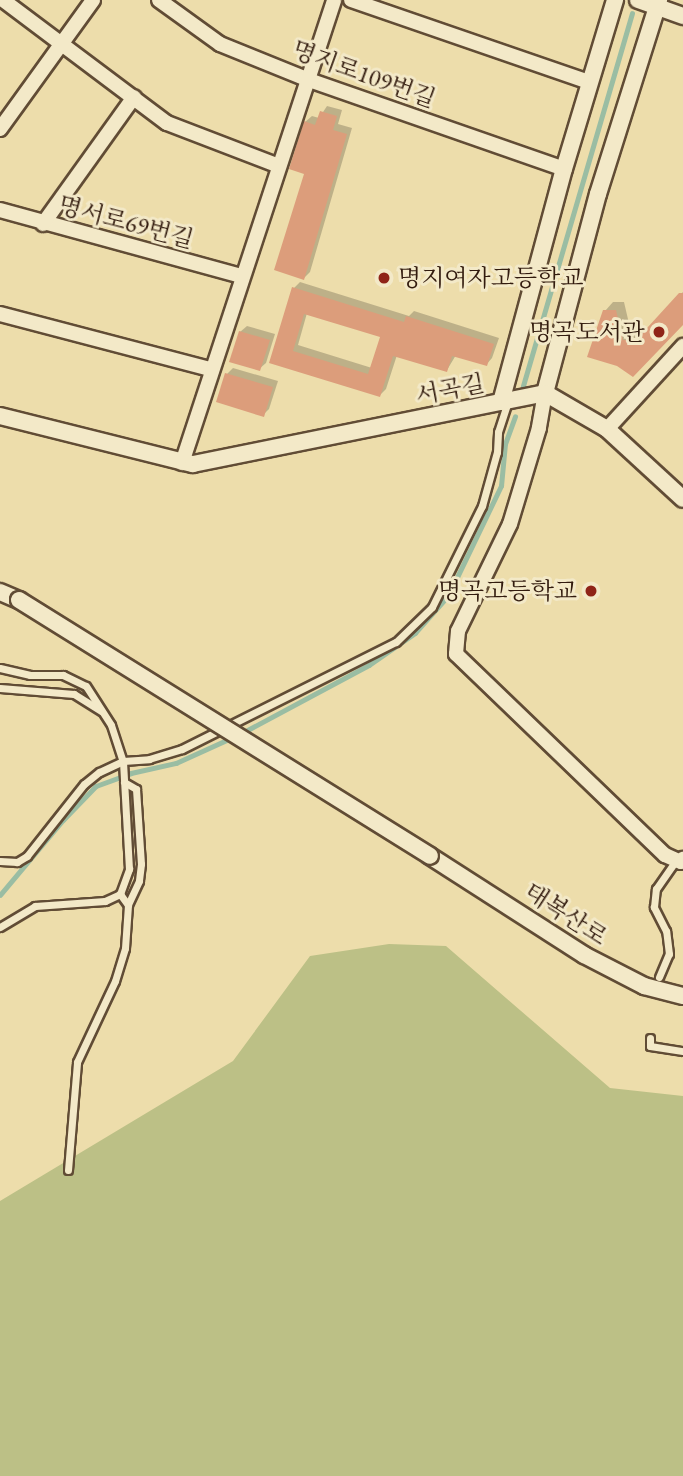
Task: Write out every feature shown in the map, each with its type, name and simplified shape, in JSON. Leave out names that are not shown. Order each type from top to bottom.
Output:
[{"type":"street","points":[[4,0],[167,122],[279,166]]},
{"type":"street","points":[[3,118],[93,0]]},
{"type":"street","name":"명지로109번길","points":[[159,0],[220,44],[309,80],[564,169]]},
{"type":"street","points":[[182,463],[210,369],[334,0]]},
{"type":"street","points":[[351,0],[589,82]]},
{"type":"street","name":"서곡길","points":[[0,415],[193,464],[505,401],[564,169],[615,0]]},
{"type":"street","points":[[638,0],[658,3],[683,16]]},
{"type":"street","points":[[658,3],[598,194],[545,393],[539,428],[510,524],[458,631],[456,654],[665,855],[679,859]]},
{"type":"street","points":[[43,224],[134,97]]},
{"type":"street","name":"명서로69번길","points":[[0,210],[43,224],[242,276]]},
{"type":"street","points":[[0,314],[210,369]]},
{"type":"street","points":[[607,429],[683,346]]},
{"type":"street","points":[[505,401],[545,393],[607,429],[683,499]]},
{"type":"street","name":"태복산로","points":[[0,592],[19,600],[584,955],[643,986],[683,996]]},
{"type":"lane","points":[[0,862],[17,862],[27,856],[84,784],[99,772],[123,761],[149,759],[182,748],[396,642],[432,607],[482,506],[505,401]]},
{"type":"lane","points":[[0,668],[30,675],[63,675],[76,680],[86,686],[105,713],[123,761],[129,869],[120,894],[105,901],[35,906],[0,927]]},
{"type":"lane","points":[[0,688],[75,694],[105,713]]},
{"type":"lane","points":[[68,1170],[77,1062],[115,981],[125,948],[128,905],[139,881],[141,864],[136,789],[124,782]]},
{"type":"lane","points":[[659,976],[669,954],[666,931],[654,907],[656,889],[679,859]]},
{"type":"lane","points":[[120,894],[128,905]]},
{"type":"lane","points":[[650,1038],[650,1046],[683,1051]]},
{"type":"green space","points":[[389,944],[446,946],[610,1088],[683,1096],[683,1476],[0,1476],[0,1201],[233,1061],[310,956]]},
{"type":"building","points":[[320,111],[337,116],[333,130],[347,134],[304,280],[274,270],[304,174],[289,169],[304,121],[315,125]]},
{"type":"building","points":[[292,287],[404,322],[406,316],[494,344],[487,366],[452,356],[447,372],[393,356],[380,397],[269,363]],"holes":[[[304,314],[380,337],[368,374],[293,351]]]},
{"type":"building","name":"명곡도서관","points":[[679,293],[683,293],[683,325],[633,377],[617,366],[587,357],[603,310],[616,310],[623,340],[637,339]]},
{"type":"building","points":[[239,331],[270,340],[260,371],[229,362]]},
{"type":"building","points":[[225,373],[273,387],[264,417],[216,402]]},
{"type":"waterway","points":[[523,386],[632,14]]},
{"type":"waterway","points":[[242,733],[369,665],[415,633],[448,596],[501,486],[505,444],[515,417]]},
{"type":"waterway","points":[[0,895],[63,820],[96,786],[131,773],[176,763],[231,738]]},
{"type":"place","name":"명지여자고등학교","points":[[384,278]]},
{"type":"place","name":"명곡도서관","points":[[659,332]]},
{"type":"place","name":"명곡고등학교","points":[[591,591]]}]
